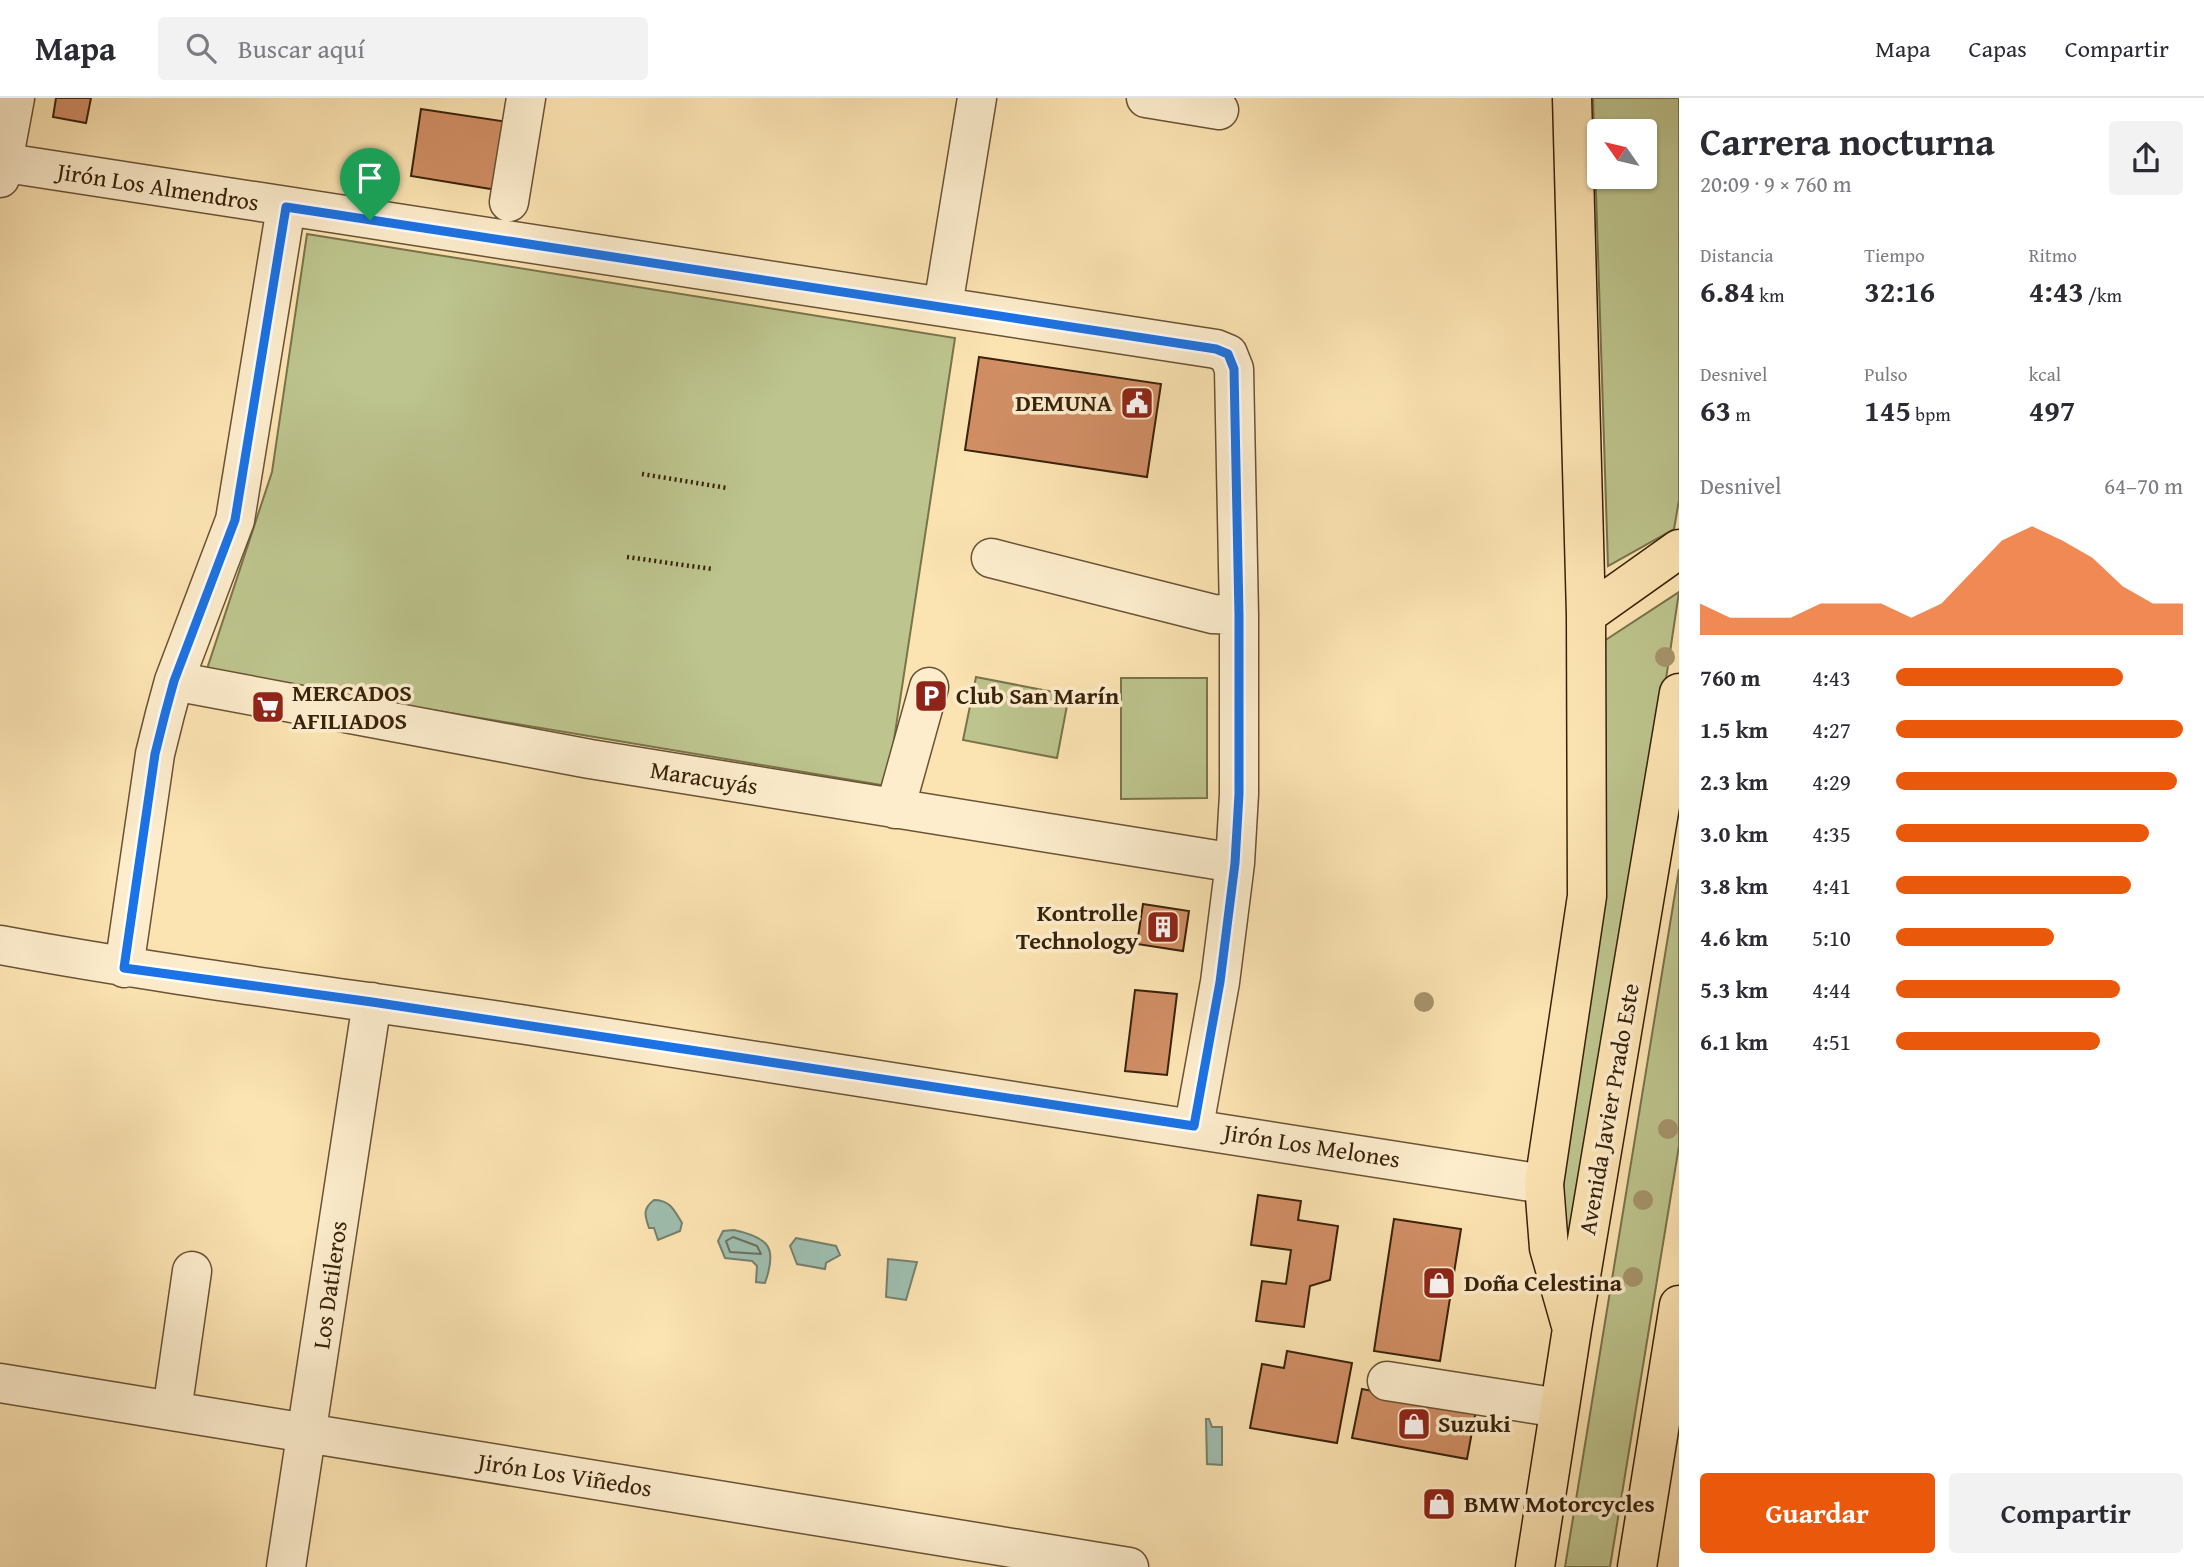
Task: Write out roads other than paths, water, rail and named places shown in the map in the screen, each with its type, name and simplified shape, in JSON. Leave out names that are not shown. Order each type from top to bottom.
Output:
[{"type":"main road","points":[[1572,98],[1586,615],[1587,896],[1545,1184],[1549,1248],[1572,1329]]},
{"type":"main road","points":[[1586,615],[1679,549]]},
{"type":"main road","name":"Avenida Javier Prado Este","points":[[1535,1567],[1572,1329],[1679,693]]},
{"type":"main road","points":[[1637,1567],[1674,1405],[1679,1305]]},
{"type":"street","points":[[1,167],[15,98]]},
{"type":"street","points":[[509,202],[526,98]]},
{"type":"street","points":[[943,306],[976,98]]},
{"type":"street","points":[[1146,98],[1219,110]]},
{"type":"street","name":"Jirón Los Almendros","points":[[1,167],[286,207],[1216,349],[1228,354],[1234,369],[1239,615]]},
{"type":"street","points":[[124,968],[155,754],[174,681],[235,520],[286,207]]},
{"type":"street","points":[[991,558],[1213,614],[1239,615],[1239,794],[1235,863],[1220,982],[1194,1126]]},
{"type":"street","name":"Maracuyás","points":[[174,681],[590,759],[1235,863]]},
{"type":"street","points":[[895,809],[929,687]]},
{"type":"street","name":"Jirón Los Melones","points":[[0,945],[124,968],[372,1002],[1194,1126],[1545,1184]]},
{"type":"street","name":"Los Datileros","points":[[286,1567],[372,1002]]},
{"type":"street","points":[[172,1411],[192,1271]]},
{"type":"street","points":[[1387,1381],[1559,1408]]},
{"type":"street","name":"Jirón Los Viñedos","points":[[0,1383],[1129,1567]]},
{"type":"water","points":[[654,1200],[668,1204],[674,1210],[682,1223],[680,1231],[658,1240],[654,1228],[649,1228],[646,1216],[648,1206]]},
{"type":"water","points":[[734,1230],[756,1237],[768,1247],[770,1262],[765,1283],[756,1282],[757,1266],[752,1261],[725,1258],[718,1241],[723,1231]]},
{"type":"water","points":[[796,1238],[836,1246],[840,1255],[826,1263],[825,1269],[797,1264],[790,1246]]},
{"type":"water","points":[[888,1259],[917,1262],[906,1300],[886,1297]]},
{"type":"water","points":[[1206,1419],[1209,1419],[1212,1427],[1222,1427],[1222,1465],[1207,1464]]},
{"type":"place","name":"DEMUNA","points":[[1137,403]]},
{"type":"place","name":"Club San Marín","points":[[931,696]]},
{"type":"place","name":"MERCADOS AFILIADOS","points":[[268,707]]},
{"type":"place","name":"Kontrolle Technology","points":[[1163,927]]},
{"type":"place","name":"Doña Celestina","points":[[1439,1283]]},
{"type":"place","name":"Suzuki","points":[[1414,1424]]},
{"type":"place","name":"BMW Motorcycles","points":[[1439,1504]]}]
